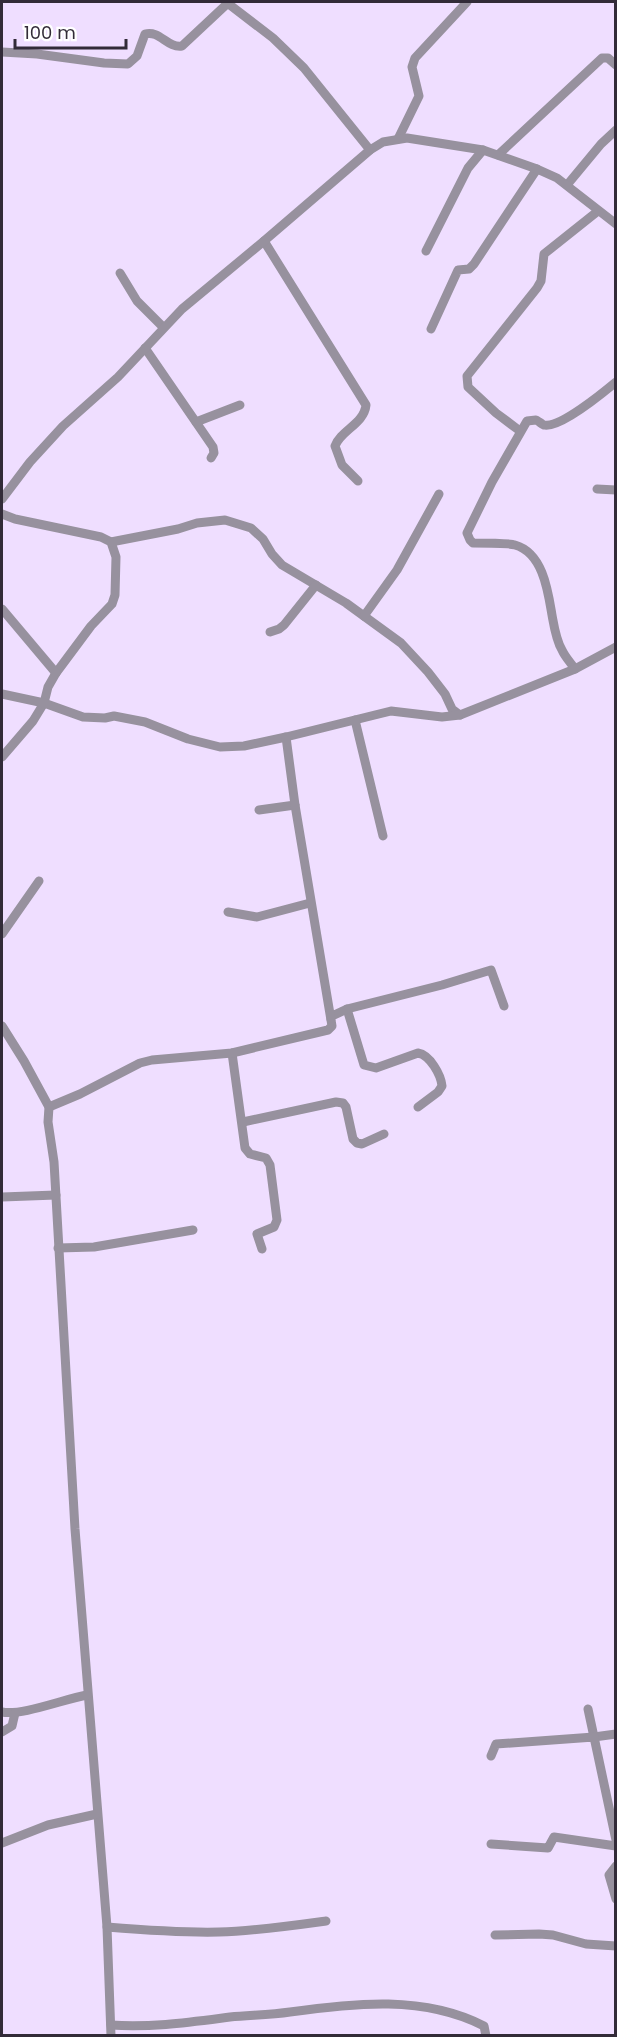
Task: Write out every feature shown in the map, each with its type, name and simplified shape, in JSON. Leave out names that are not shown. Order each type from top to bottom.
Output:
[{"type":"street","points":[[2,52],[104,63],[128,63],[136,56],[145,34],[156,34],[176,46],[182,46],[227,2],[298,61],[370,150]]},
{"type":"street","points":[[398,139],[419,96],[412,67],[415,57],[467,2]]},
{"type":"street","points":[[498,155],[602,58],[608,58],[615,65]]},
{"type":"street","points":[[567,184],[615,130]]},
{"type":"street","points":[[2,499],[30,462],[63,426],[118,377],[163,327],[201,292],[370,150],[383,142],[420,139],[483,150],[498,155],[537,169],[567,184],[615,224]]},
{"type":"street","points":[[426,251],[468,168],[483,150]]},
{"type":"street","points":[[431,329],[458,270],[469,269],[474,264],[537,169]]},
{"type":"street","points":[[520,432],[468,387],[467,376],[537,288],[541,281],[544,254],[598,211]]},
{"type":"street","points":[[264,241],[366,405],[359,419],[339,438],[335,446],[342,465],[357,480]]},
{"type":"street","points":[[120,273],[138,301],[163,327]]},
{"type":"street","points":[[145,348],[213,449],[211,458]]},
{"type":"street","points":[[575,669],[561,650],[547,585],[543,573],[533,558],[514,544],[473,543],[468,537],[471,522],[527,421],[536,420],[544,425],[552,425],[566,420],[615,382]]},
{"type":"street","points":[[196,422],[240,405]]},
{"type":"street","points":[[597,489],[615,490]]},
{"type":"street","points":[[364,616],[397,570],[439,494]]},
{"type":"street","points":[[2,514],[15,519],[101,537],[111,542],[225,520],[251,528],[263,539],[282,565],[391,635],[420,662],[445,694],[452,709],[460,715]]},
{"type":"street","points":[[2,757],[33,721],[44,703],[48,687],[56,673],[91,626],[114,601],[116,557],[111,542]]},
{"type":"street","points":[[270,632],[284,625],[316,585]]},
{"type":"street","points":[[2,609],[56,673]]},
{"type":"street","points":[[2,694],[44,703],[82,717],[114,716],[145,722],[188,739],[220,747],[244,746],[286,738],[391,711],[442,717],[460,715],[575,669],[615,647]]},
{"type":"street","points":[[354,720],[383,836]]},
{"type":"street","points":[[49,1107],[146,1062],[232,1053],[328,1030],[333,1024],[310,903],[286,738]]},
{"type":"street","points":[[259,810],[295,805]]},
{"type":"street","points":[[2,934],[39,881]]},
{"type":"street","points":[[228,912],[257,917],[310,903]]},
{"type":"street","points":[[331,1019],[332,1016],[347,1009],[491,970],[504,1006]]},
{"type":"street","points":[[347,1009],[364,1065],[376,1068],[418,1053],[428,1058],[441,1079],[442,1086],[438,1092],[418,1107]]},
{"type":"street","points":[[2,1026],[49,1107],[48,1122],[56,1195],[75,1529],[106,1927],[111,2036]]},
{"type":"street","points":[[232,1053],[246,1151],[266,1158],[270,1165],[277,1220],[274,1227],[257,1233],[262,1249]]},
{"type":"street","points":[[243,1122],[340,1102],[346,1107],[353,1139],[357,1143],[362,1144],[384,1134]]},
{"type":"street","points":[[2,1197],[56,1195]]},
{"type":"street","points":[[58,1248],[94,1247],[146,1236],[194,1230]]},
{"type":"street","points":[[2,1712],[15,1713],[87,1695]]},
{"type":"street","points":[[588,1709],[615,1840]]},
{"type":"street","points":[[2,1732],[12,1726],[15,1713]]},
{"type":"street","points":[[490,1756],[496,1744],[615,1734]]},
{"type":"street","points":[[2,1843],[48,1825],[97,1814]]},
{"type":"street","points":[[491,1844],[548,1848],[554,1837],[615,1846]]},
{"type":"street","points":[[615,1866],[609,1875],[615,1899]]},
{"type":"street","points":[[106,1927],[164,1932],[216,1932],[265,1929],[326,1921]]},
{"type":"street","points":[[495,1935],[546,1934],[586,1944],[615,1946]]},
{"type":"street","points":[[111,2025],[199,2022],[330,2005],[405,2005],[432,2008],[475,2022],[484,2026],[486,2036]]}]
